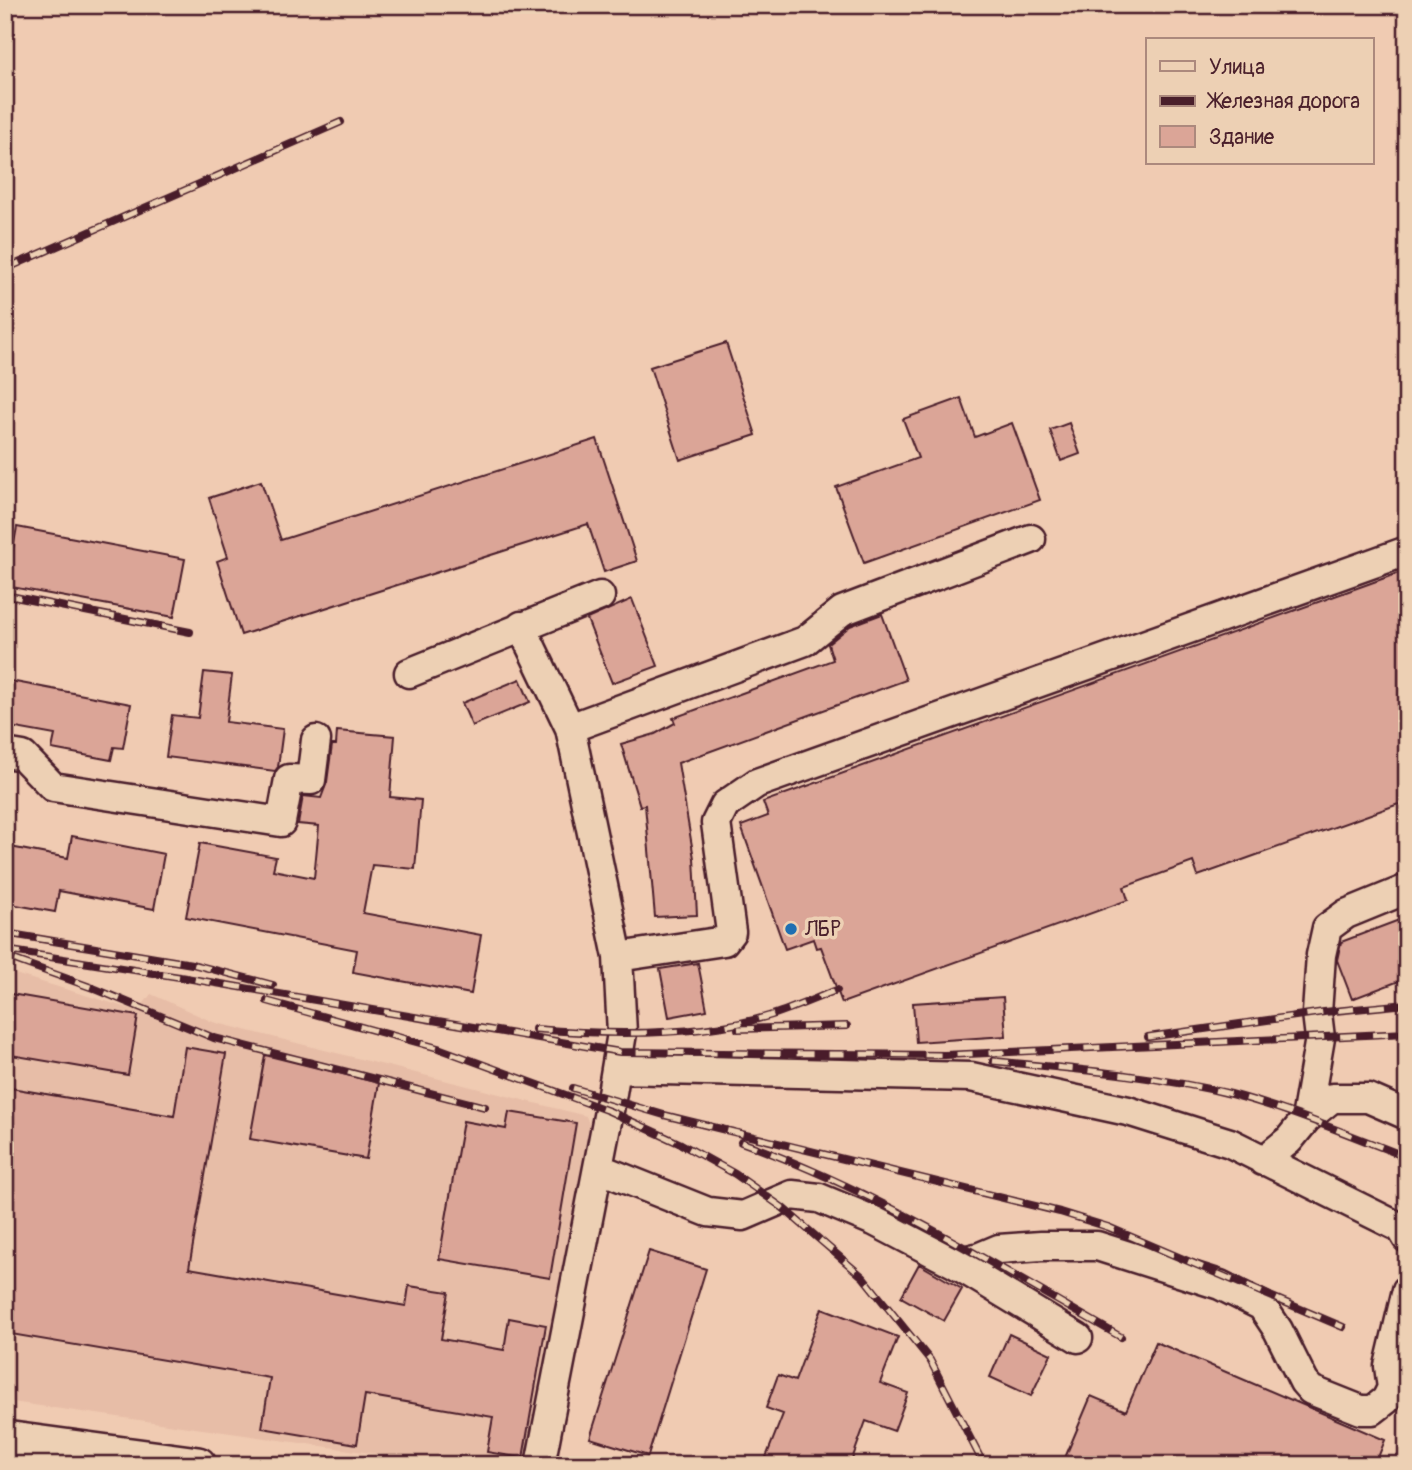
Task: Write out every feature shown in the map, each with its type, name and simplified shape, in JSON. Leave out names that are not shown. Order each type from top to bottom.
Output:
[{"type":"main road","points":[[5,1439],[198,1465]]},
{"type":"lane","points":[[570,728],[805,642],[842,611],[1031,539]]},
{"type":"lane","points":[[618,957],[724,940],[731,932],[716,823],[726,805],[757,783],[1407,551]]},
{"type":"lane","points":[[409,673],[600,596]]},
{"type":"lane","points":[[521,626],[570,728],[618,957],[622,1034],[540,1465]]},
{"type":"lane","points":[[5,754],[23,756],[53,787],[281,822],[289,779],[311,780],[316,740]]},
{"type":"lane","points":[[1306,1119],[1321,1038],[1317,1013],[1321,956],[1327,928],[1346,914],[1407,889]]},
{"type":"lane","points":[[617,1069],[971,1077],[1128,1111],[1230,1143],[1401,1228],[1407,1238]]},
{"type":"lane","points":[[1263,1161],[1332,1098],[1368,1098],[1407,1115]]},
{"type":"lane","points":[[598,1168],[708,1212],[743,1216],[792,1195],[819,1198],[874,1221],[954,1263],[1078,1338]]},
{"type":"lane","points":[[954,1263],[999,1249],[1097,1246],[1220,1285],[1262,1306],[1311,1390],[1360,1410],[1373,1410],[1386,1400],[1392,1388],[1389,1366],[1407,1290]]},
{"type":"shaded area","points":[[5,971],[138,1011],[151,994],[213,1022],[586,1116],[592,1132],[529,1465],[455,1465],[5,1401]]},
{"type":"building","points":[[726,343],[756,435],[680,460],[650,367]]},
{"type":"building","points":[[961,398],[975,437],[1012,423],[1040,500],[864,563],[836,487],[918,458],[903,419]]},
{"type":"building","points":[[1069,423],[1080,454],[1061,461],[1050,430]]},
{"type":"building","points":[[597,439],[637,561],[604,572],[588,524],[241,635],[217,561],[228,557],[209,498],[261,481],[281,540]]},
{"type":"building","points":[[17,527],[185,559],[174,617],[6,586]]},
{"type":"building","points":[[1407,570],[1407,801],[1198,876],[1193,862],[1124,887],[1128,900],[842,1003],[821,947],[816,948],[813,939],[785,949],[741,826],[768,816],[763,802]]},
{"type":"building","points":[[632,599],[658,666],[612,683],[587,619]]},
{"type":"building","points":[[882,614],[906,680],[678,763],[694,858],[697,915],[655,917],[645,805],[640,806],[621,744],[655,734],[675,723],[673,718],[833,660],[828,644],[850,626]]},
{"type":"building","points":[[204,672],[232,675],[226,722],[283,729],[278,767],[275,771],[166,757],[172,715],[198,718]]},
{"type":"building","points":[[520,679],[530,702],[472,726],[462,703]]},
{"type":"building","points":[[5,680],[131,704],[123,748],[114,747],[111,760],[52,749],[55,735],[5,726]]},
{"type":"building","points":[[337,731],[395,736],[390,797],[421,800],[415,869],[372,865],[363,913],[481,935],[471,994],[353,972],[357,950],[186,917],[200,843],[276,857],[273,870],[314,878],[319,826],[298,824],[303,796],[321,798],[327,782],[332,745],[336,745]]},
{"type":"building","points":[[72,836],[164,854],[154,909],[59,891],[55,912],[5,903],[5,846],[68,858]]},
{"type":"building","points":[[1407,917],[1407,978],[1352,999],[1337,960],[1341,942]]},
{"type":"building","points":[[698,963],[707,1010],[669,1017],[660,969]]},
{"type":"building","points":[[5,993],[138,1016],[128,1075],[5,1054]]},
{"type":"building","points":[[1003,997],[1006,1036],[916,1042],[913,1003]]},
{"type":"building","points":[[185,1047],[226,1054],[189,1268],[406,1306],[409,1286],[449,1292],[441,1339],[504,1350],[509,1318],[546,1325],[523,1458],[487,1452],[493,1417],[365,1395],[357,1444],[262,1428],[270,1378],[5,1333],[5,1087],[174,1116]]},
{"type":"building","points":[[265,1055],[379,1083],[366,1159],[250,1139]]},
{"type":"building","points":[[509,1112],[576,1123],[550,1278],[439,1259],[463,1121],[506,1129]]},
{"type":"building","points":[[649,1251],[706,1269],[648,1456],[590,1438]]},
{"type":"building","points":[[919,1264],[962,1289],[944,1321],[901,1297]]},
{"type":"building","points":[[822,1308],[898,1337],[880,1383],[908,1393],[894,1431],[866,1421],[850,1465],[763,1465],[783,1414],[766,1408],[778,1375],[795,1381]]},
{"type":"building","points":[[1009,1334],[1051,1354],[1031,1396],[990,1377]]},
{"type":"building","points":[[1156,1342],[1385,1440],[1375,1465],[1062,1465],[1091,1396],[1126,1411]]},
{"type":"railway","points":[[5,269],[341,122]]},
{"type":"railway","points":[[5,595],[190,632]]},
{"type":"railway","points":[[5,933],[192,964],[273,985]]},
{"type":"railway","points":[[5,950],[620,1052],[945,1055],[1407,1033]]},
{"type":"railway","points":[[15,960],[93,988],[214,1038],[485,1107]]},
{"type":"railway","points":[[535,1029],[624,1033],[685,1031],[772,1015],[837,990]]},
{"type":"railway","points":[[267,1001],[438,1048],[609,1111],[681,1144],[735,1174],[783,1208],[863,1277],[930,1360],[984,1465]]},
{"type":"railway","points":[[1148,1037],[1324,1012],[1407,1004]]},
{"type":"railway","points":[[738,1029],[847,1026]]},
{"type":"railway","points":[[993,1061],[1143,1077],[1202,1087],[1298,1115],[1407,1157]]},
{"type":"railway","points":[[573,1088],[664,1115],[1060,1212],[1108,1227],[1343,1327]]},
{"type":"railway","points":[[741,1142],[791,1161],[888,1206],[1121,1337]]},
{"type":"place","name":"ЛБР","points":[[791,929]]}]
